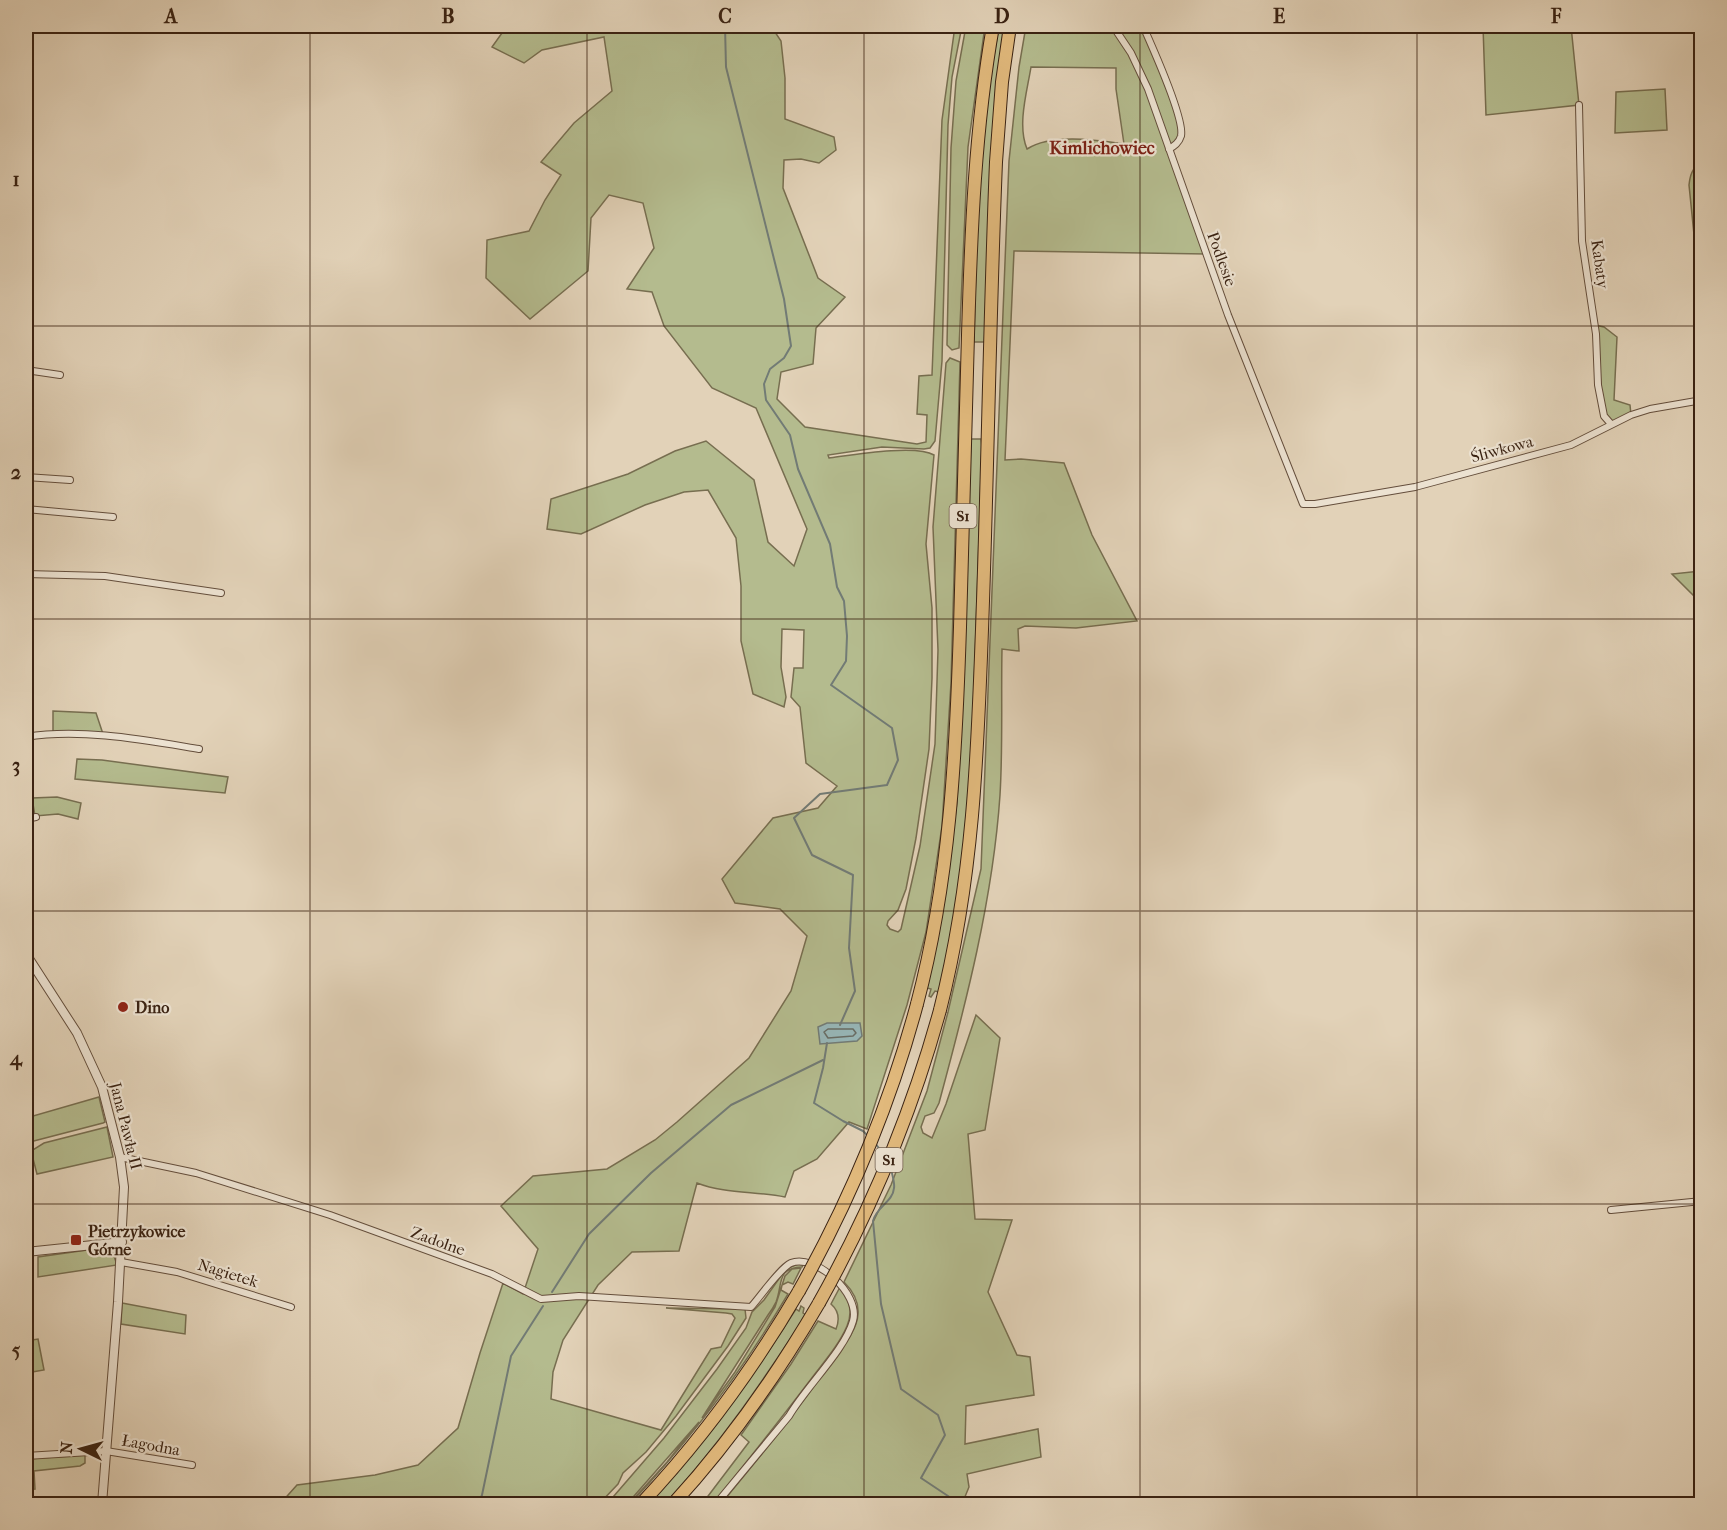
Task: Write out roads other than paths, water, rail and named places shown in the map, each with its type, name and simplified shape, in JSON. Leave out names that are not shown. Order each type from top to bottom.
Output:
[{"type":"highway","name":"S1","points":[[641,1504],[686,1454],[738,1387],[799,1291],[839,1215],[867,1153],[897,1072],[917,1004],[937,915],[952,800],[959,657],[972,223],[979,128],[993,26]]},
{"type":"highway","name":"S1","points":[[673,1504],[715,1455],[755,1402],[819,1303],[856,1234],[882,1176],[917,1084],[940,1010],[961,914],[974,806],[980,705],[996,162],[1002,82],[1010,26]]},
{"type":"street","name":"Podlesie","points":[[1113,26],[1131,53],[1148,89],[1228,315],[1303,504]]},
{"type":"street","points":[[1143,26],[1161,66],[1182,135],[1178,144],[1168,149]]},
{"type":"street","name":"Kabaty","points":[[1579,105],[1582,241],[1596,334],[1598,385],[1604,416],[1611,424]]},
{"type":"street","points":[[26,370],[60,375]]},
{"type":"street","name":"Śliwkowa","points":[[1303,504],[1315,504],[1415,487],[1571,445],[1611,424],[1650,409],[1701,400]]},
{"type":"street","points":[[26,477],[70,480]]},
{"type":"street","points":[[26,510],[113,517]]},
{"type":"street","points":[[26,574],[105,576],[221,593]]},
{"type":"street","points":[[26,737],[57,735],[116,737],[199,749]]},
{"type":"street","points":[[26,819],[36,817]]},
{"type":"street","name":"Jana Pawła II","points":[[26,954],[81,1040],[102,1087],[120,1157],[124,1187],[121,1262],[102,1504]]},
{"type":"street","name":"Zadolne","points":[[120,1157],[196,1173],[330,1215],[492,1274],[541,1299],[579,1296],[751,1307],[780,1272],[791,1263],[808,1263],[828,1274],[842,1284],[851,1296],[854,1316],[849,1330],[789,1416],[716,1504]]},
{"type":"street","points":[[1611,1210],[1701,1202]]},
{"type":"street","points":[[26,1252],[122,1242]]},
{"type":"street","name":"Nagietek","points":[[121,1262],[177,1272],[291,1307]]},
{"type":"street","name":"Łagodna","points":[[26,1456],[106,1451],[192,1465]]},
{"type":"water","points":[[827,1023],[860,1023],[862,1036],[857,1041],[820,1044],[818,1027]]},
{"type":"waterway","points":[[725,26],[726,67],[784,299],[791,346],[784,358],[770,369],[764,384],[766,400],[790,435],[798,469],[830,544],[837,587],[844,601],[847,636],[846,661],[831,685],[892,728],[898,760],[887,785],[820,794],[794,818],[812,855],[853,875],[849,948],[855,991],[840,1025]]},
{"type":"waterway","points":[[827,1043],[814,1103],[863,1131],[869,1137]]},
{"type":"waterway","points":[[552,1292],[589,1234],[651,1173],[731,1105],[823,1060]]},
{"type":"waterway","points":[[875,1143],[884,1155]]},
{"type":"waterway","points":[[891,1169],[893,1193],[877,1212],[873,1221],[881,1304],[901,1389],[938,1415],[945,1435],[921,1478],[951,1498],[951,1504]]},
{"type":"waterway","points":[[478,1504],[482,1495],[511,1356],[543,1306]]},
{"type":"place","name":"Dino","points":[[123,1007]]},
{"type":"place","name":"Pietrzykowice Górne","points":[[76,1240]]},
{"type":"district","name":"Kimlichowiec","points":[[1102,148]]}]
